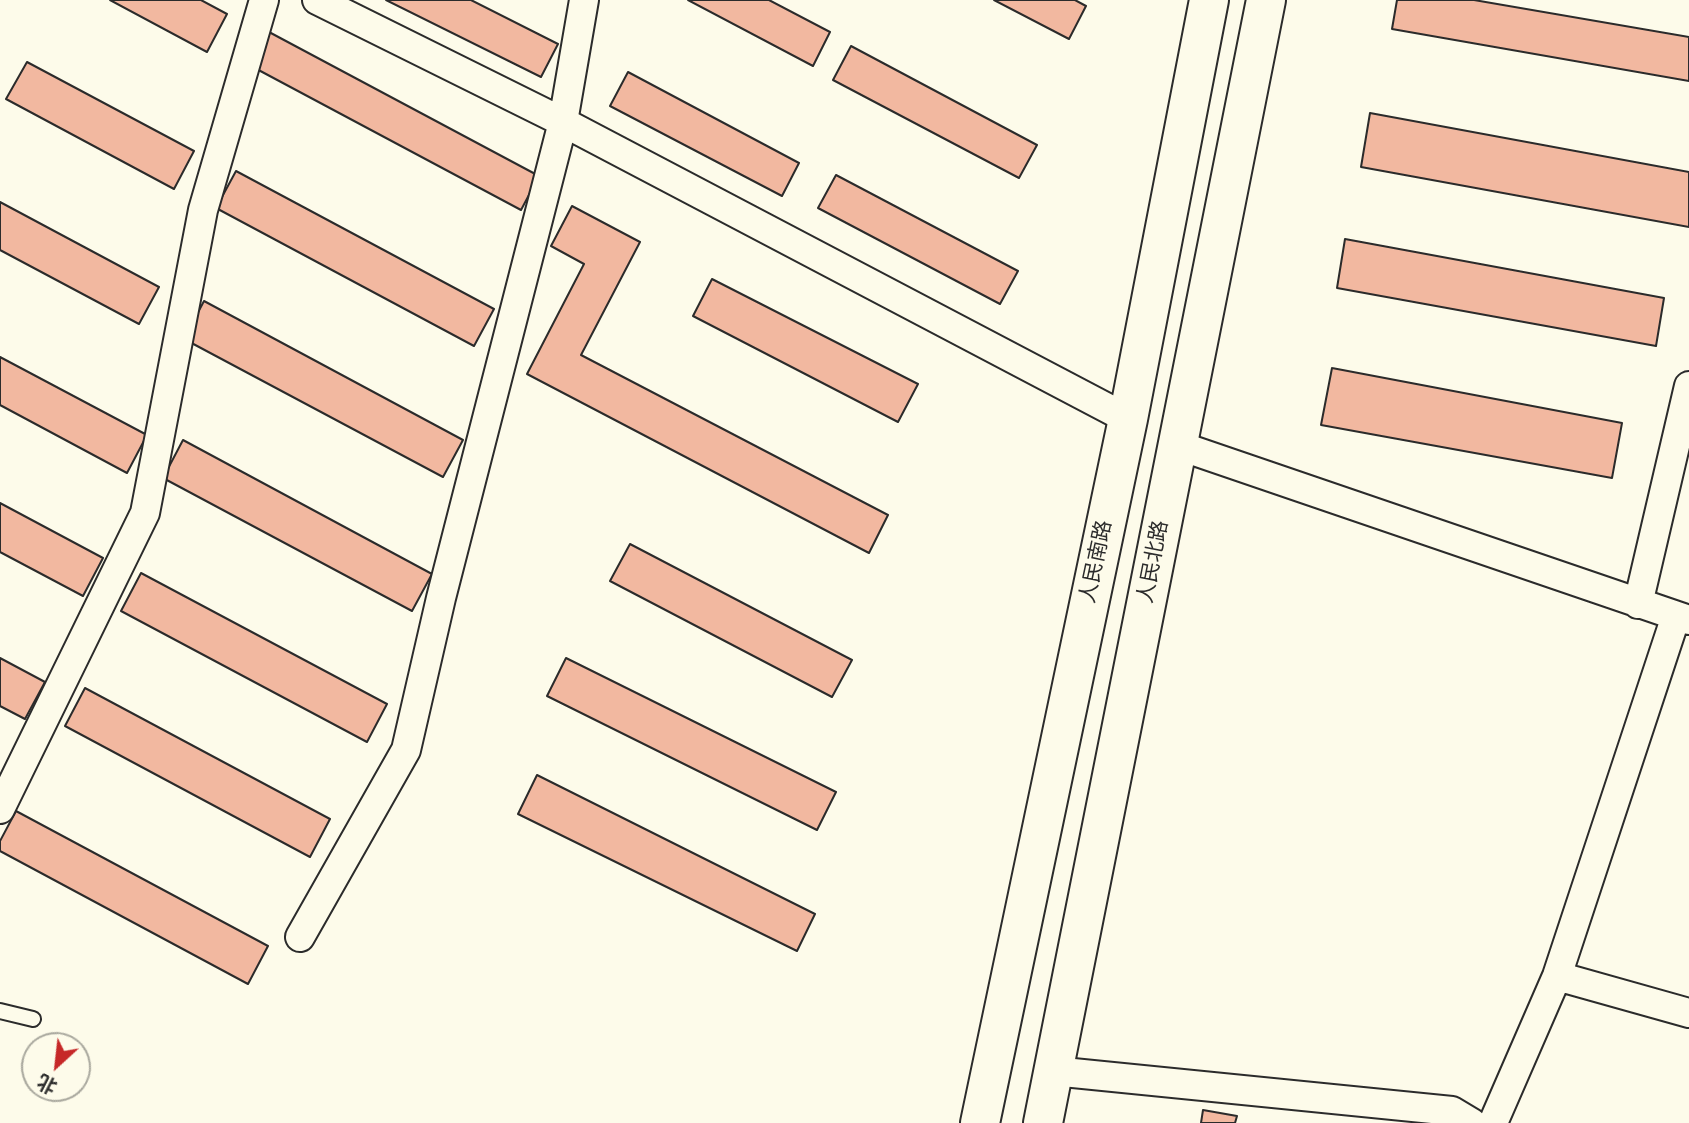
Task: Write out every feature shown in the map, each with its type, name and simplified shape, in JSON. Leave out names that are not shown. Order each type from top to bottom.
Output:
[{"type":"main road","name":"人民南路","points":[[980,1123],[1128,419],[1209,0]]},
{"type":"main road","name":"人民北路","points":[[1043,1123],[1266,0]]},
{"type":"street","points":[[0,809],[145,513],[203,210],[264,0]]},
{"type":"street","points":[[317,0],[563,122],[1128,419]]},
{"type":"street","points":[[300,937],[406,750],[441,598],[563,122],[584,0]]},
{"type":"street","points":[[1638,604],[1689,386]]},
{"type":"street","points":[[1177,446],[1683,618],[1557,976],[1493,1123]]},
{"type":"street","points":[[1557,976],[1689,1013]]},
{"type":"street","points":[[1053,1071],[1452,1111],[1472,1123]]},
{"type":"lane","points":[[0,1011],[33,1019]]},
{"type":"building","points":[[110,0],[201,0],[227,14],[207,52]]},
{"type":"building","points":[[386,0],[471,0],[558,44],[541,77]]},
{"type":"building","points":[[688,0],[769,0],[830,32],[813,66]]},
{"type":"building","points":[[994,0],[1075,0],[1086,6],[1069,39]]},
{"type":"building","points":[[1397,0],[1474,0],[1689,37],[1689,81],[1392,29]]},
{"type":"building","points":[[269,32],[539,176],[521,210],[251,66]]},
{"type":"building","points":[[851,46],[1037,145],[1019,178],[833,80]]},
{"type":"building","points":[[27,62],[194,151],[174,189],[6,99]]},
{"type":"building","points":[[628,72],[799,163],[782,196],[610,106]]},
{"type":"building","points":[[1370,113],[1689,172],[1689,227],[1361,167]]},
{"type":"building","points":[[236,171],[494,309],[474,346],[216,208]]},
{"type":"building","points":[[836,175],[1018,271],[1000,304],[818,208]]},
{"type":"building","points":[[0,202],[159,287],[139,324],[0,250]]},
{"type":"building","points":[[572,206],[640,242],[581,355],[888,515],[869,553],[527,374],[584,264],[551,246]]},
{"type":"building","points":[[1345,239],[1664,298],[1656,346],[1337,288]]},
{"type":"building","points":[[712,279],[918,384],[898,422],[693,316]]},
{"type":"building","points":[[204,301],[463,440],[443,477],[184,339]]},
{"type":"building","points":[[0,357],[147,435],[127,473],[0,405]]},
{"type":"building","points":[[1332,368],[1622,423],[1612,478],[1321,425]]},
{"type":"building","points":[[183,440],[432,574],[412,611],[163,478]]},
{"type":"building","points":[[0,503],[103,558],[83,596],[0,552]]},
{"type":"building","points":[[630,544],[852,660],[832,697],[610,581]]},
{"type":"building","points":[[141,573],[387,704],[367,742],[121,611]]},
{"type":"building","points":[[0,658],[45,682],[25,719],[0,706]]},
{"type":"building","points":[[566,658],[836,792],[817,830],[547,696]]},
{"type":"building","points":[[85,688],[330,819],[310,857],[65,726]]},
{"type":"building","points":[[537,775],[815,914],[797,951],[518,814]]},
{"type":"building","points":[[16,811],[268,946],[248,984],[0,851],[0,841]]},
{"type":"building","points":[[1203,1110],[1237,1116],[1235,1123],[1201,1123]]}]
